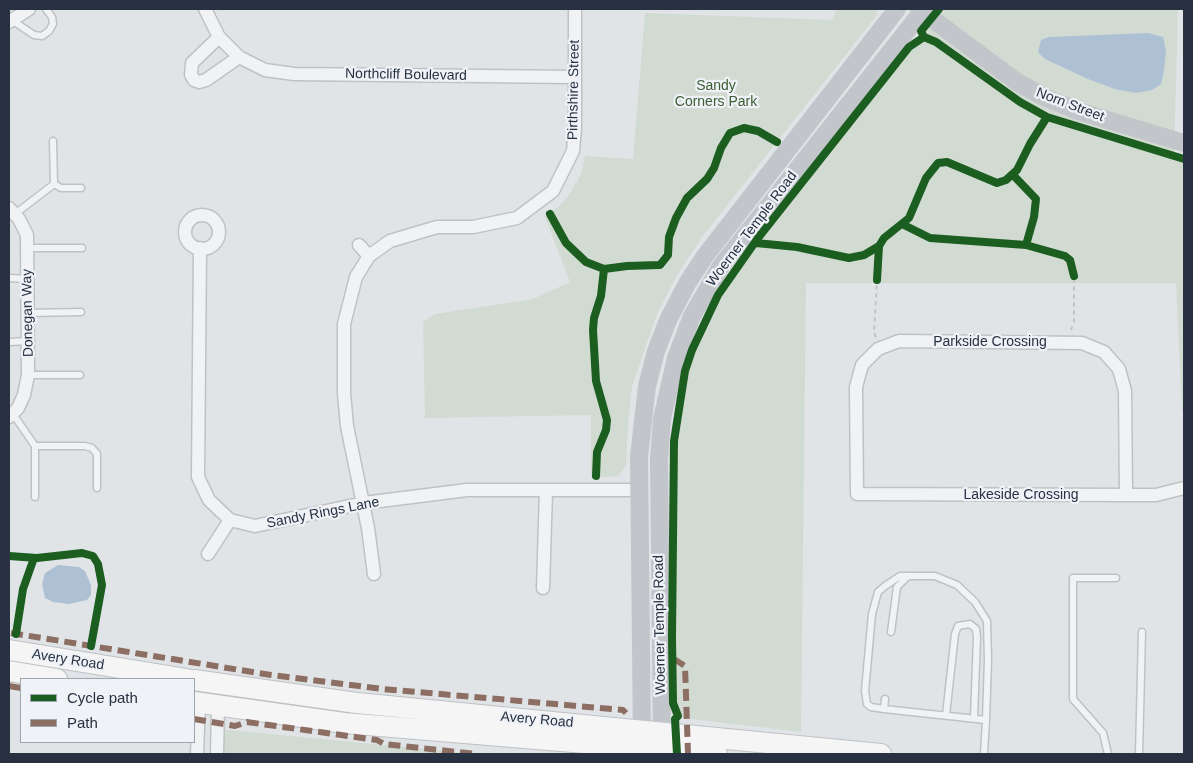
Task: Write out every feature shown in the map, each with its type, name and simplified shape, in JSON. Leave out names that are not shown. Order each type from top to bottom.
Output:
[{"type":"main road","name":"Woerner Temple Road","points":[[652,745],[639,490],[641,424],[647,386],[656,352],[669,318],[688,282],[705,256],[897,9]]},
{"type":"main road","name":"Woerner Temple Road","points":[[652,745],[659,459],[662,419],[676,358],[692,316],[721,266],[922,10]]},
{"type":"main road","name":"Norn Street","points":[[922,10],[1017,82],[1046,98],[1078,111],[1184,143]]},
{"type":"main road","name":"Avery Road","points":[[9,650],[181,678]]},
{"type":"main road","name":"Avery Road","points":[[9,671],[51,678]]},
{"type":"main road","name":"Avery Road","points":[[195,680],[717,754]]},
{"type":"main road","name":"Avery Road","points":[[204,704],[354,724],[652,745],[698,738],[881,754]]},
{"type":"street","points":[[11,21],[29,9]]},
{"type":"street","name":"Northcliff Boulevard","points":[[206,9],[219,37],[239,57],[265,70],[294,74],[575,77]]},
{"type":"street","name":"Pirthshire Street","points":[[374,574],[364,503],[347,426],[344,393],[344,324],[356,277],[369,256],[390,242],[437,227],[473,227],[517,218],[553,191],[573,151],[576,128],[575,9]]},
{"type":"street","points":[[219,37],[192,63],[191,75],[194,80],[199,82],[206,80],[239,57]]},
{"type":"street","name":"Donegan Way","points":[[11,416],[24,396],[28,375],[27,235],[12,211]]},
{"type":"street","points":[[359,245],[369,256]]},
{"type":"street","points":[[200,248],[198,477],[209,500],[230,520],[208,554]]},
{"type":"street","name":"Parkside Crossing","points":[[857,494],[856,387],[862,365],[881,347],[899,341],[1082,343],[1104,352],[1119,369],[1125,391],[1126,495]]},
{"type":"street","name":"Lakeside Crossing","points":[[857,494],[1156,495],[1184,488]]},
{"type":"street","name":"Sandy Rings Lane","points":[[230,520],[255,526],[364,503],[467,490],[639,490]]},
{"type":"street","points":[[543,588],[546,490]]},
{"type":"street","points":[[197,754],[204,704]]},
{"type":"street","points":[[204,704],[217,754]]},
{"type":"lane","points":[[11,21],[34,34],[42,36],[53,24],[52,17],[46,9]]},
{"type":"lane","points":[[52,141],[54,184]]},
{"type":"lane","points":[[54,184],[61,188],[81,188]]},
{"type":"lane","points":[[12,211],[54,184]]},
{"type":"lane","points":[[27,248],[82,248]]},
{"type":"lane","points":[[9,278],[28,279]]},
{"type":"lane","points":[[28,313],[81,312]]},
{"type":"lane","points":[[9,342],[28,341]]},
{"type":"lane","points":[[28,375],[80,375]]},
{"type":"lane","points":[[11,416],[35,446],[35,497]]},
{"type":"lane","points":[[35,446],[85,446],[92,448],[97,454],[97,488]]},
{"type":"lane","points":[[984,754],[986,720],[987,621],[975,602],[957,585],[935,576],[900,576],[878,592],[872,614],[865,692],[867,704],[884,709],[986,720]]},
{"type":"lane","points":[[890,632],[897,587],[908,576]]},
{"type":"lane","points":[[1108,754],[1102,733],[1073,699],[1073,578],[1116,578]]},
{"type":"lane","points":[[946,715],[955,634],[958,626],[970,624],[976,629],[977,637],[974,718]]},
{"type":"lane","points":[[1139,754],[1142,632]]},
{"type":"lane","points":[[884,709],[885,699]]},
{"type":"path","points":[[1068,343],[1074,321],[1074,272]]},
{"type":"path","points":[[877,277],[874,333],[881,347]]},
{"type":"green space","name":"Sandy Corners Park","points":[[837,9],[877,9],[877,15],[702,237],[677,275],[657,314],[632,386],[626,465],[618,476],[591,478],[591,415],[425,418],[423,322],[435,314],[533,299],[570,282],[545,217],[570,194],[581,174],[585,156],[633,159],[645,13],[832,20]]},
{"type":"green space","points":[[941,9],[1178,9],[1174,156],[1184,159],[1184,411],[1182,411],[1176,283],[806,283],[801,732],[674,717],[673,440],[679,396],[696,344],[731,278],[855,115]]},
{"type":"green space","points":[[218,729],[476,754],[216,754]]},
{"type":"water","points":[[1148,33],[1163,37],[1166,51],[1164,71],[1161,84],[1152,90],[1136,93],[1115,89],[1088,79],[1045,59],[1038,52],[1041,40],[1049,37]]},
{"type":"water","points":[[58,565],[79,567],[85,571],[91,585],[91,595],[87,600],[69,604],[53,602],[45,598],[42,584],[45,573]]},
{"type":"marked path","points":[[11,633],[271,675],[383,689],[623,710],[626,713]]},
{"type":"marked path","points":[[674,659],[685,666],[688,754]]},
{"type":"marked path","points":[[9,686],[20,688]]},
{"type":"marked path","points":[[195,719],[235,726],[247,722],[377,740],[384,744],[476,754]]},
{"type":"cycle path","points":[[939,9],[921,31],[924,37],[936,42],[1020,102],[1047,117],[1184,159]]},
{"type":"cycle path","points":[[677,754],[675,719],[678,716],[673,703],[672,637],[674,441],[685,371],[692,350],[718,295],[758,238],[909,47],[924,37]]},
{"type":"cycle path","points":[[877,280],[879,246],[884,238],[909,218],[926,178],[938,163],[947,162],[997,183],[1006,180],[1017,170],[1047,117]]},
{"type":"cycle path","points":[[550,214],[566,243],[586,262],[604,269],[660,265],[668,255],[669,237],[676,218],[687,198],[707,179],[714,168],[721,148],[730,133],[744,128],[758,131],[777,142]]},
{"type":"cycle path","points":[[902,224],[930,238],[1026,245],[1034,217],[1036,199],[1014,176]]},
{"type":"cycle path","points":[[756,243],[797,247],[849,258],[864,255],[879,246]]},
{"type":"cycle path","points":[[1026,245],[1065,256],[1070,260],[1074,276]]},
{"type":"cycle path","points":[[596,476],[597,452],[606,430],[607,420],[596,381],[593,330],[594,318],[601,296],[604,269]]},
{"type":"cycle path","points":[[9,556],[37,558],[82,553],[93,556],[98,564],[102,585],[91,646]]},
{"type":"cycle path","points":[[16,634],[23,589],[34,558]]}]
